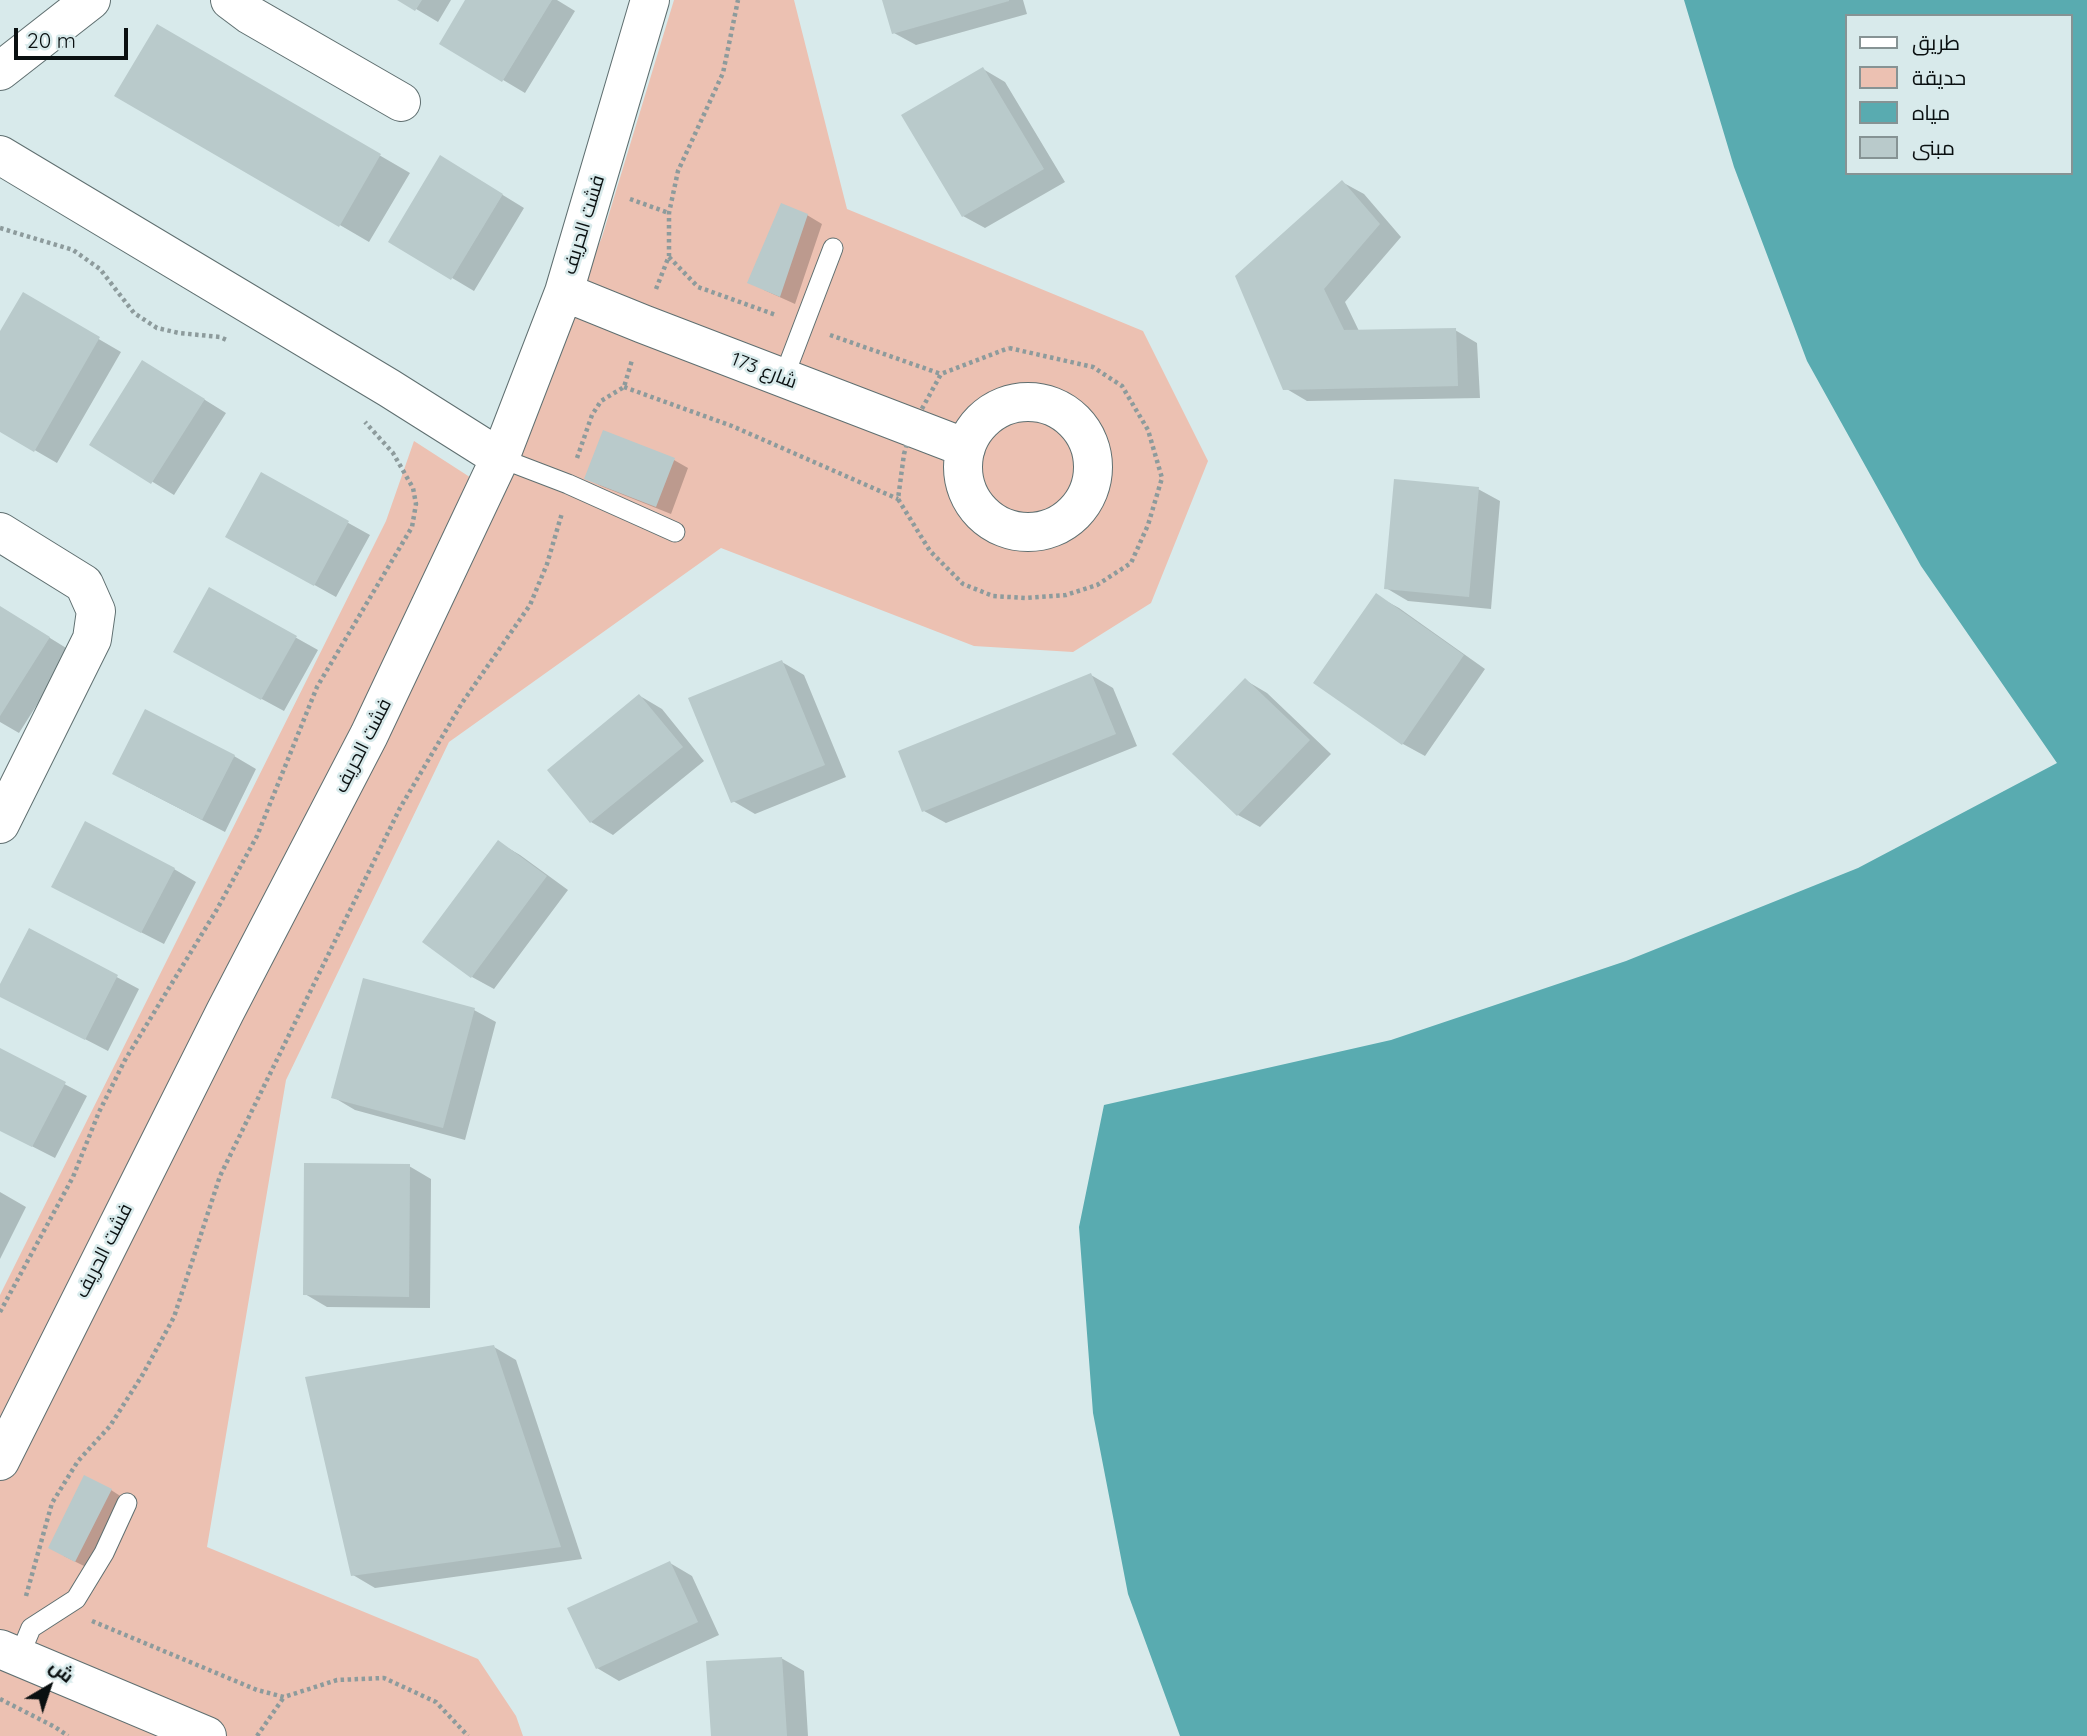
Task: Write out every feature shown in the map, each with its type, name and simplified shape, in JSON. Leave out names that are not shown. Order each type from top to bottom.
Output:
[{"type":"street","points":[[0,71],[91,0]]},
{"type":"street","points":[[230,0],[250,15],[401,102]]},
{"type":"street","name":"فشت الحريف","points":[[0,1461],[225,1012],[369,735],[500,458],[564,292],[650,0]]},
{"type":"street","points":[[0,155],[377,380],[500,458]]},
{"type":"street","name":"شارع 173","points":[[564,292],[966,448]]},
{"type":"street","points":[[0,532],[84,584],[96,611],[92,639],[0,824]]},
{"type":"street","points":[[9,1653],[207,1736]]},
{"type":"lane","points":[[783,379],[833,248]]},
{"type":"lane","points":[[500,458],[568,484],[675,532]]},
{"type":"lane","points":[[9,1653],[31,1628],[76,1599],[104,1553],[127,1503]]},
{"type":"path","points":[[9,1653],[52,1503],[78,1461],[110,1426],[143,1374],[174,1317],[220,1176],[400,808],[463,703],[530,605],[547,564],[568,484],[592,415],[601,401],[624,387],[643,324],[669,256],[669,213],[678,171],[723,73],[738,0]]},
{"type":"path","points":[[0,228],[73,250],[100,269],[134,313],[157,328],[179,334],[220,337],[235,343]]},
{"type":"path","points":[[624,387],[732,426],[898,499],[930,551],[963,584],[992,596],[1025,598],[1066,595],[1097,585],[1132,563],[1148,525],[1162,478],[1148,430],[1122,386],[1093,367],[1009,348],[941,374],[912,428],[904,454],[898,499]]},
{"type":"path","points":[[0,1312],[73,1177],[99,1112],[125,1060],[216,911],[257,836],[317,687],[412,527],[416,504],[413,488],[393,453],[362,418]]},
{"type":"path","points":[[26,1594],[257,1690],[284,1697],[337,1680],[384,1678],[436,1702],[468,1736]]},
{"type":"path","points":[[257,1736],[284,1697]]},
{"type":"path","points":[[0,1699],[68,1736]]},
{"type":"green space","points":[[674,0],[794,0],[847,209],[1143,331],[1208,461],[1151,603],[1073,652],[974,646],[721,548],[449,742],[286,1080],[207,1547],[478,1659],[516,1716],[523,1736],[0,1736],[0,1295],[386,521],[414,441],[493,492],[602,237]]},
{"type":"water","points":[[1684,0],[2087,0],[2087,1736],[1180,1736],[1128,1594],[1093,1413],[1079,1227],[1104,1105],[1391,1040],[1626,961],[1858,868],[2057,763],[1921,566],[1807,361],[1734,167]]},
{"type":"building","points":[[397,0],[422,0],[415,11]]},
{"type":"building","points":[[465,0],[552,0],[502,82],[439,44]]},
{"type":"building","points":[[882,0],[1009,0],[1009,1],[892,34]]},
{"type":"building","points":[[157,24],[381,154],[339,227],[114,96]]},
{"type":"building","points":[[983,67],[1044,169],[962,217],[901,115]]},
{"type":"building","points":[[440,155],[503,194],[451,280],[388,242]]},
{"type":"building","points":[[1342,180],[1380,224],[1324,289],[1344,330],[1456,328],[1458,386],[1283,390],[1235,276]]},
{"type":"building","points":[[781,203],[808,214],[780,297],[747,283]]},
{"type":"building","points":[[23,292],[100,337],[34,452],[0,432],[0,331]]},
{"type":"building","points":[[142,360],[205,399],[151,484],[89,445]]},
{"type":"building","points":[[603,430],[675,458],[656,507],[584,479]]},
{"type":"building","points":[[261,472],[349,521],[314,586],[225,537]]},
{"type":"building","points":[[1394,479],[1479,487],[1469,597],[1384,589]]},
{"type":"building","points":[[209,587],[297,636],[261,700],[173,652]]},
{"type":"building","points":[[1376,593],[1464,655],[1402,745],[1313,683]]},
{"type":"building","points":[[0,606],[50,637],[0,716]]},
{"type":"building","points":[[782,660],[825,765],[731,803],[688,698]]},
{"type":"building","points":[[1091,673],[1116,734],[922,812],[898,751]]},
{"type":"building","points":[[1245,678],[1310,740],[1237,816],[1172,754]]},
{"type":"building","points":[[639,694],[683,747],[590,823],[547,770]]},
{"type":"building","points":[[145,709],[235,755],[202,820],[112,774]]},
{"type":"building","points":[[85,821],[175,868],[141,933],[51,887]]},
{"type":"building","points":[[498,840],[547,876],[471,978],[422,942]]},
{"type":"building","points":[[29,928],[118,975],[85,1040],[0,997],[0,984]]},
{"type":"building","points":[[363,978],[475,1008],[443,1128],[331,1098]]},
{"type":"building","points":[[0,1048],[66,1082],[32,1147],[0,1131]]},
{"type":"building","points":[[304,1163],[410,1164],[409,1297],[303,1295]]},
{"type":"building","points":[[494,1345],[561,1547],[351,1576],[305,1377]]},
{"type":"building","points":[[84,1475],[112,1489],[75,1562],[48,1548]]},
{"type":"building","points":[[670,1561],[698,1622],[596,1669],[567,1608]]},
{"type":"building","points":[[782,1657],[787,1736],[711,1736],[706,1661]]}]
